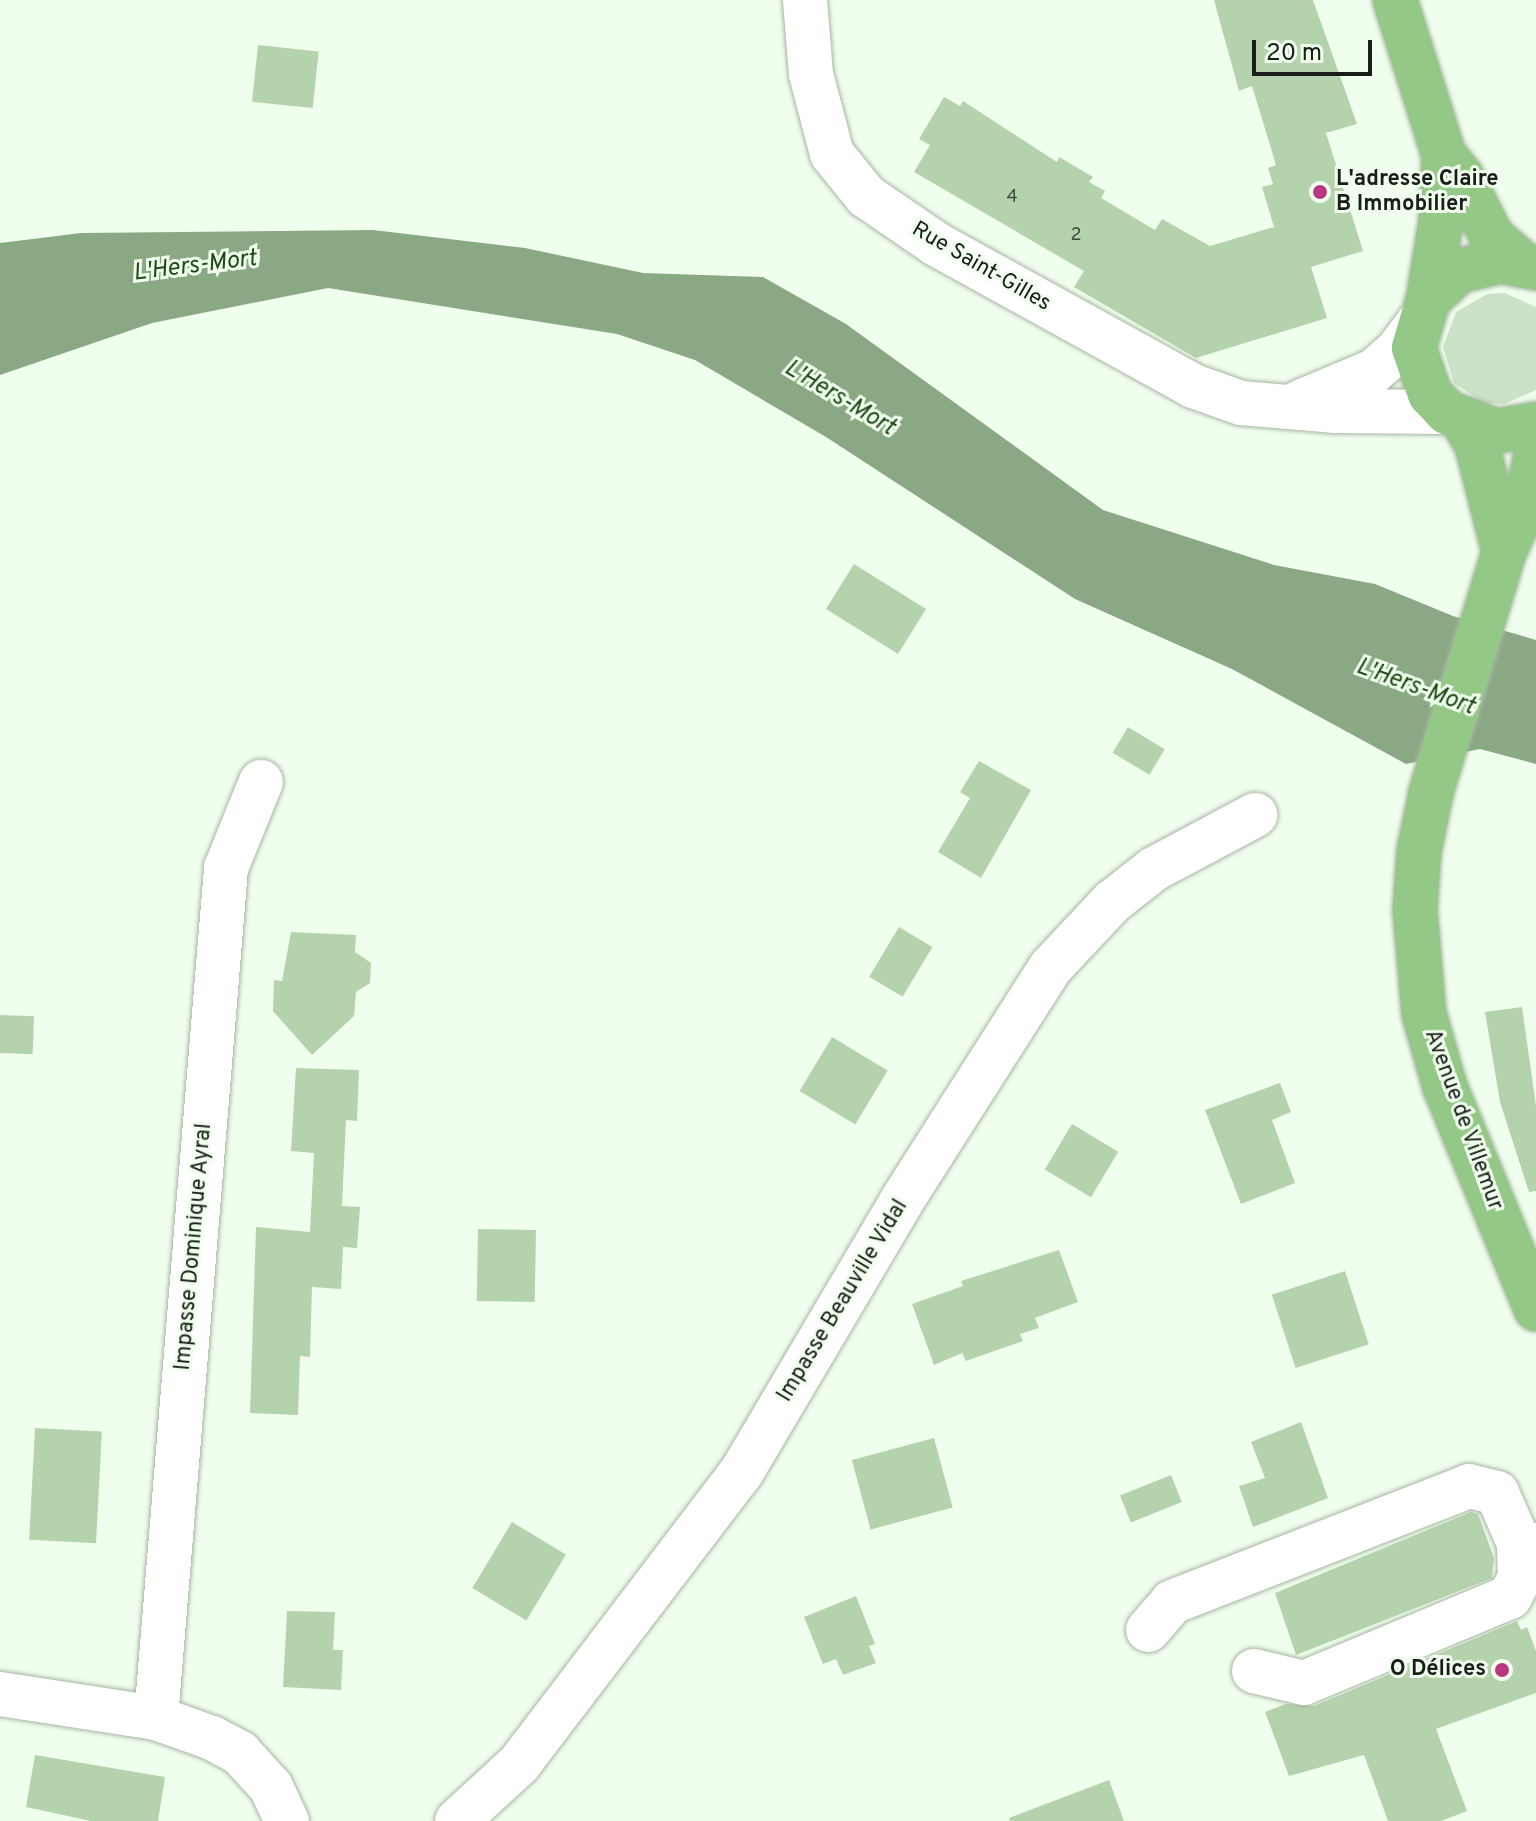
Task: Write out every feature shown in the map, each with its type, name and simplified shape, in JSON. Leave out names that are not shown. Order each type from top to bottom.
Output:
[{"type":"main road","points":[[1395,0],[1444,155],[1461,176],[1492,237],[1530,266]]},
{"type":"main road","name":"Avenue de Villemur","points":[[1444,155],[1441,221],[1422,312],[1418,373],[1477,445],[1504,552]]},
{"type":"main road","points":[[1422,312],[1442,284],[1469,267],[1501,261],[1530,266]]},
{"type":"main road","points":[[1455,416],[1497,431],[1536,424]]},
{"type":"main road","name":"Avenue de Villemur","points":[[1536,454],[1527,502],[1504,552],[1421,834],[1415,910],[1424,1014],[1445,1087],[1536,1309]]},
{"type":"street","name":"Rue Saint-Gilles","points":[[805,0],[811,74],[832,154],[866,196],[936,244],[1193,386],[1241,403],[1294,404]]},
{"type":"street","points":[[1294,404],[1374,371],[1397,351],[1422,312]]},
{"type":"street","points":[[1294,404],[1334,411],[1455,416]]},
{"type":"street","name":"Impasse Dominique Ayral","points":[[156,1718],[226,868],[261,782]]},
{"type":"street","name":"Impasse Beauville Vidal","points":[[457,1821],[519,1764],[741,1473],[901,1202],[1050,968],[1112,902],[1154,869],[1255,815]]},
{"type":"street","points":[[1148,1630],[1172,1602],[1469,1486],[1497,1493],[1528,1544],[1520,1577],[1510,1597],[1304,1683],[1254,1671]]},
{"type":"street","points":[[0,1694],[156,1718],[240,1753],[271,1787],[287,1821]]},
{"type":"shaded area","points":[[1505,293],[1536,307],[1536,390],[1504,404],[1484,403],[1454,383],[1443,347],[1456,312],[1487,294]]},
{"type":"water","name":"L'Hers-Mort","points":[[373,230],[525,248],[643,273],[763,277],[846,324],[1103,510],[1274,565],[1375,584],[1453,616],[1536,640],[1536,764],[1480,749],[1406,764],[1232,669],[1075,599],[826,437],[695,360],[617,334],[328,288],[152,323],[0,375],[0,243],[81,233]]},
{"type":"building","points":[[1214,0],[1313,0],[1357,124],[1326,133],[1363,251],[1311,267],[1327,318],[1196,358],[1074,287],[1084,271],[914,172],[930,145],[919,139],[944,97],[960,106],[963,101],[1057,162],[1059,157],[1093,177],[1089,182],[1105,191],[1101,198],[1155,230],[1162,219],[1210,246],[1274,227],[1262,187],[1273,184],[1268,168],[1276,165],[1252,86],[1239,91]]},
{"type":"building","points":[[258,45],[319,51],[313,108],[252,102]]},
{"type":"building","points":[[854,564],[926,609],[898,654],[826,609]]},
{"type":"building","points":[[1128,727],[1165,749],[1149,775],[1113,753]]},
{"type":"building","points":[[979,761],[1031,790],[981,878],[938,852],[970,798],[960,792]]},
{"type":"building","points":[[899,927],[932,947],[903,997],[869,977]]},
{"type":"building","points":[[291,932],[356,935],[355,952],[371,963],[370,983],[356,992],[354,1016],[312,1055],[273,1011],[274,980],[282,981]]},
{"type":"building","points":[[1522,1007],[1536,1106],[1536,1191],[1529,1192],[1500,1102],[1485,1012]]},
{"type":"building","points":[[0,1015],[34,1016],[33,1054],[0,1053]]},
{"type":"building","points":[[832,1037],[888,1070],[855,1124],[800,1091]]},
{"type":"building","points":[[296,1068],[359,1070],[357,1121],[346,1120],[342,1206],[360,1207],[357,1248],[343,1247],[341,1289],[312,1287],[310,1357],[300,1356],[298,1415],[250,1413],[256,1227],[310,1232],[314,1153],[291,1151]]},
{"type":"building","points":[[1280,1083],[1291,1112],[1272,1120],[1295,1183],[1241,1204],[1205,1110]]},
{"type":"building","points":[[1072,1124],[1118,1152],[1091,1197],[1045,1169]]},
{"type":"building","points":[[478,1229],[536,1230],[535,1302],[477,1301]]},
{"type":"building","points":[[1059,1250],[1078,1302],[1035,1318],[1039,1328],[1020,1334],[1023,1341],[966,1361],[962,1353],[934,1365],[912,1304],[963,1286],[961,1281]]},
{"type":"building","points":[[1345,1271],[1369,1344],[1296,1368],[1272,1295]]},
{"type":"building","points":[[1301,1422],[1328,1498],[1253,1527],[1239,1486],[1265,1478],[1251,1442]]},
{"type":"building","points":[[35,1428],[102,1432],[96,1543],[29,1540]]},
{"type":"building","points":[[934,1438],[953,1508],[871,1530],[852,1460]]},
{"type":"building","points":[[1171,1475],[1182,1502],[1131,1522],[1120,1496]]},
{"type":"building","points":[[1471,1512],[1478,1514],[1494,1558],[1492,1578],[1296,1655],[1275,1593]]},
{"type":"building","points":[[512,1522],[566,1554],[526,1620],[472,1588]]},
{"type":"building","points":[[856,1596],[875,1644],[869,1646],[876,1663],[843,1675],[836,1659],[823,1664],[804,1617]]},
{"type":"building","points":[[287,1611],[335,1612],[333,1650],[343,1650],[341,1690],[283,1687]]},
{"type":"building","points":[[1517,1621],[1521,1630],[1527,1627],[1536,1651],[1536,1693],[1436,1729],[1467,1811],[1441,1821],[1388,1821],[1364,1755],[1289,1776],[1265,1712],[1286,1704],[1314,1706]]},
{"type":"building","points":[[35,1755],[165,1777],[158,1821],[91,1821],[26,1807]]},
{"type":"building","points":[[1109,1780],[1124,1821],[1010,1821],[1009,1818]]},
{"type":"place","name":"L'adresse Claire B Immobilier","points":[[1320,192]]},
{"type":"place","name":"O Délices","points":[[1502,1670]]}]
